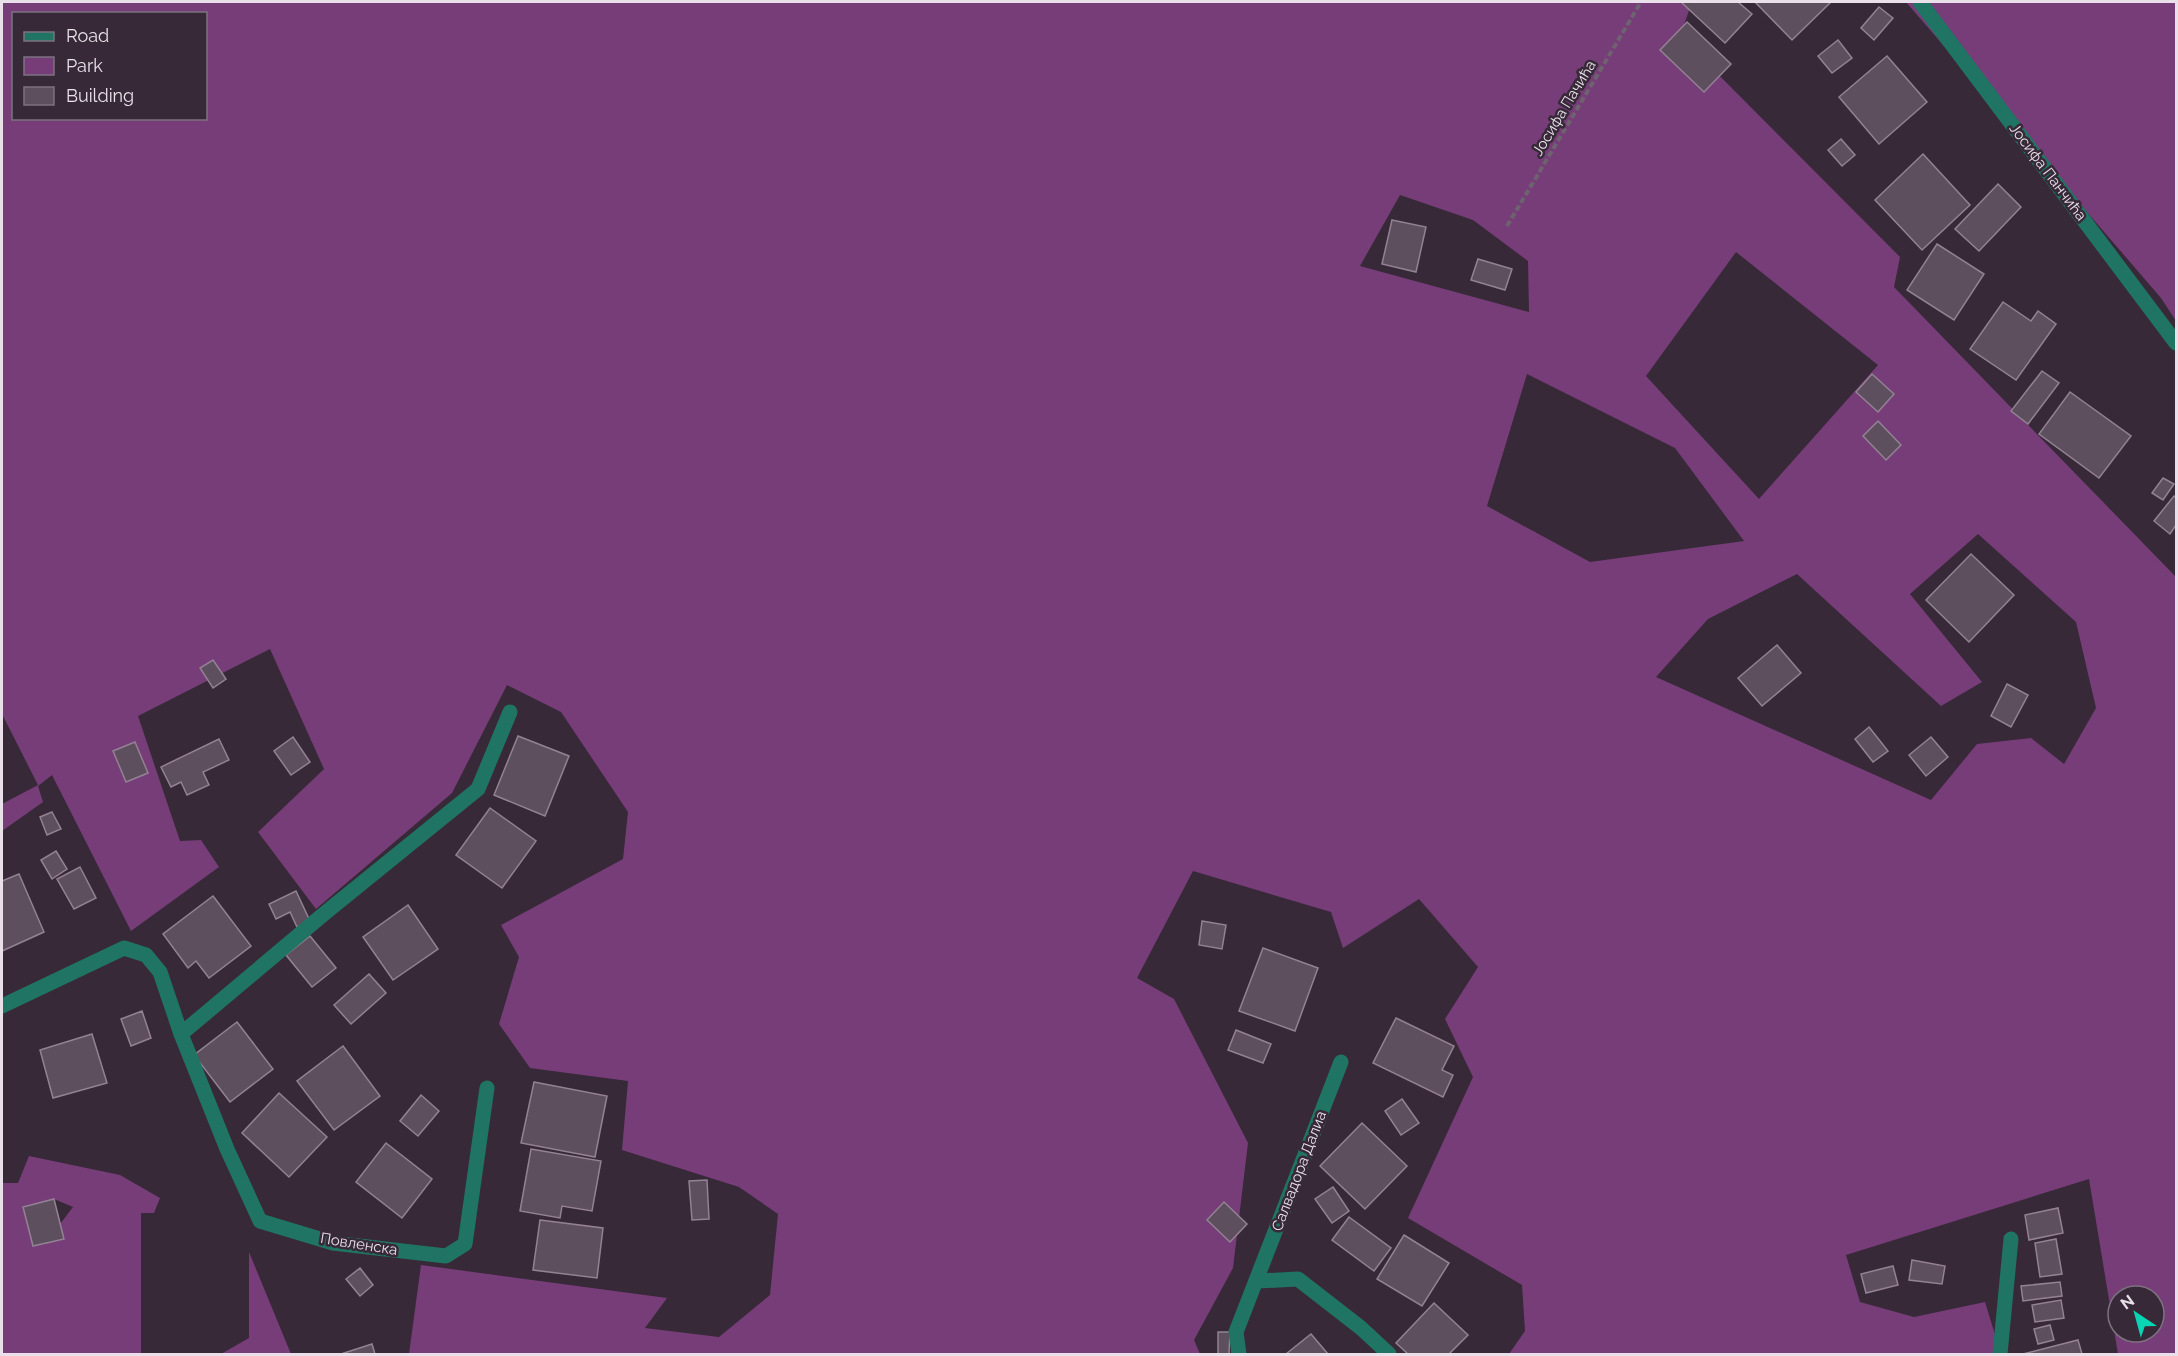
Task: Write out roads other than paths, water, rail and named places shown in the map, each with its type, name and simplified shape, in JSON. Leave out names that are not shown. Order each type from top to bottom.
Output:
[{"type":"street","name":"Јосифа Панчића","points":[[1920,2],[2176,343]]},
{"type":"street","points":[[182,1034],[325,913],[478,789],[510,712]]},
{"type":"street","name":"Повленска","points":[[2,1006],[124,948],[146,955],[160,972],[227,1149],[260,1221],[333,1243],[446,1256],[465,1244],[487,1088]]},
{"type":"street","name":"Салвадора Далиа","points":[[1239,1354],[1236,1332],[1341,1062]]},
{"type":"street","points":[[2000,1354],[2011,1239]]},
{"type":"street","points":[[1257,1281],[1298,1279],[1361,1328],[1389,1354]]}]
